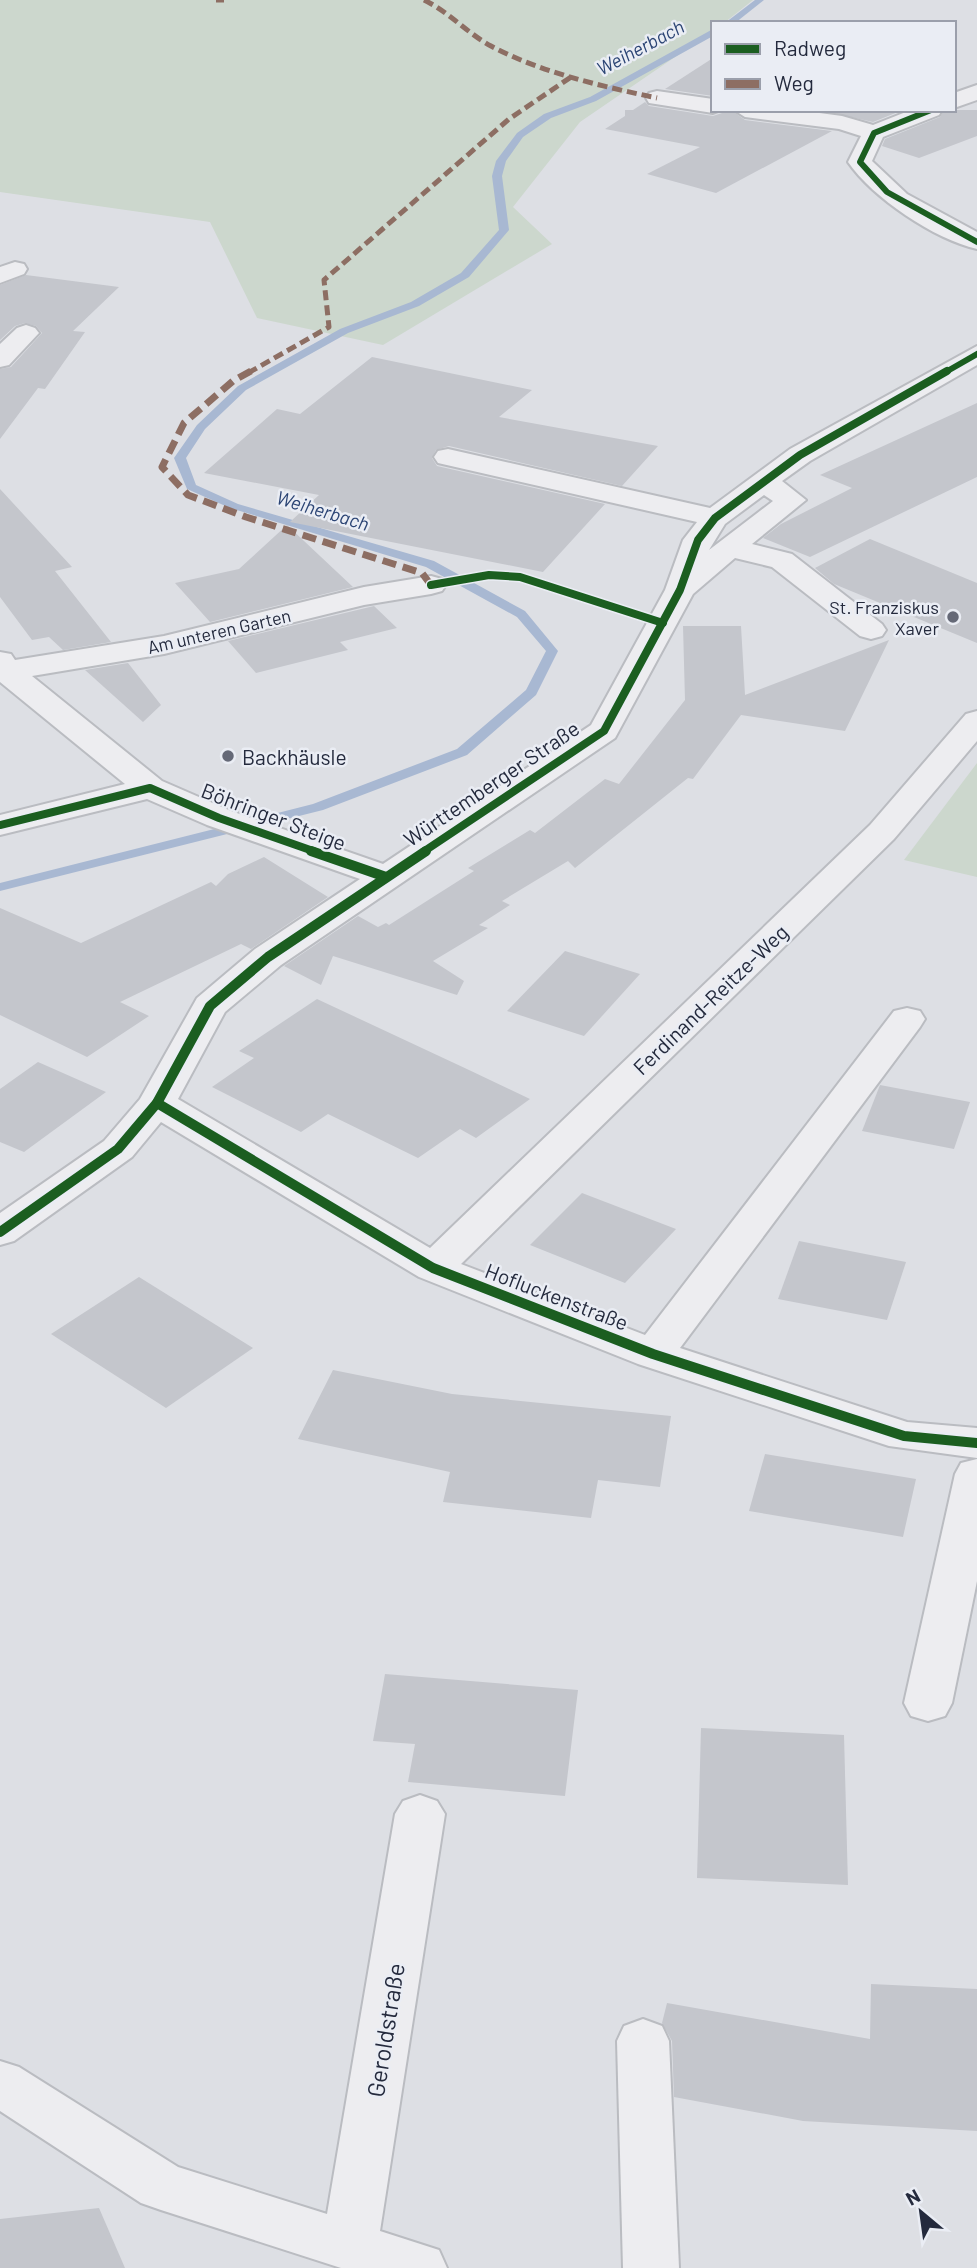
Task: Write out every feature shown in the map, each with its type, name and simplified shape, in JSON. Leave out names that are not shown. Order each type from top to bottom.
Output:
[{"type":"street","points":[[956,100],[977,92]]},
{"type":"street","points":[[657,99],[711,106]]},
{"type":"street","points":[[760,112],[842,123],[874,133],[926,112]]},
{"type":"street","points":[[874,133],[860,162],[873,179],[887,192],[977,242]]},
{"type":"street","points":[[0,359],[26,332]]},
{"type":"street","name":"Württemberger Straße","points":[[0,1232],[118,1149],[157,1103],[210,1006],[268,957],[604,731],[680,590],[698,540],[715,518],[762,481],[856,422],[975,356]]},
{"type":"street","points":[[448,457],[715,518]]},
{"type":"street","points":[[680,590],[792,500],[762,481]]},
{"type":"street","points":[[729,548],[782,560],[871,630]]},
{"type":"street","name":"Am unteren Garten","points":[[3,666],[164,645],[364,596],[431,585]]},
{"type":"street","name":"Böhringer Steige","points":[[3,666],[150,788],[219,818],[386,877]]},
{"type":"street","points":[[0,704],[33,693]]},
{"type":"street","name":"Ferdinand-Reitze-Weg","points":[[433,1269],[882,832],[977,721]]},
{"type":"street","points":[[0,825],[150,788]]},
{"type":"street","points":[[653,1354],[907,1019]]},
{"type":"street","name":"Hofluckenstraße","points":[[157,1103],[433,1269],[653,1354],[904,1436],[977,1443]]},
{"type":"street","points":[[928,1703],[977,1474]]},
{"type":"street","name":"Geroldstraße","points":[[350,2246],[420,1814]]},
{"type":"street","points":[[643,2041],[651,2268]]},
{"type":"street","points":[[0,2083],[161,2186],[419,2268]]},
{"type":"shaded area","points":[[0,0],[753,0],[727,21],[711,21],[711,32],[580,122],[513,207],[552,244],[383,345],[257,318],[210,222],[0,192]]},
{"type":"shaded area","points":[[977,763],[977,877],[904,860]]},
{"type":"building","points":[[711,59],[711,96],[665,89]]},
{"type":"building","points":[[645,102],[649,106],[713,116],[734,112],[745,120],[832,131],[716,193],[647,174],[700,147],[605,129],[625,116],[625,110],[633,110]]},
{"type":"building","points":[[977,110],[977,136],[919,158],[882,146],[885,139],[940,117],[943,112]]},
{"type":"building","points":[[828,112],[898,112],[873,122]]},
{"type":"building","points":[[26,275],[119,287],[73,331],[85,332],[45,389],[38,388],[0,439],[0,369],[11,367],[42,333],[36,326],[25,323],[15,326],[0,340],[0,285]]},
{"type":"building","points":[[372,357],[532,390],[499,417],[658,446],[622,486],[449,446],[436,450],[432,458],[437,466],[605,504],[543,572],[290,522],[319,495],[204,473],[277,409],[300,414]]},
{"type":"building","points":[[977,403],[977,477],[810,557],[763,538],[781,524],[852,488],[820,475]]},
{"type":"building","points":[[0,489],[72,567],[55,571],[111,642],[63,650],[49,637],[32,640],[0,597]]},
{"type":"building","points":[[287,525],[353,587],[210,622],[175,583],[239,569]]},
{"type":"building","points":[[870,539],[977,583],[977,643],[834,584],[815,568]]},
{"type":"building","points":[[374,606],[397,628],[340,642],[348,650],[256,673],[228,641]]},
{"type":"building","points":[[683,626],[741,626],[745,695],[889,640],[845,731],[741,715],[693,779],[688,778],[575,868],[568,861],[502,901],[510,905],[479,925],[488,928],[433,961],[464,981],[457,995],[333,956],[321,985],[284,966],[358,916],[378,927],[386,923],[389,925],[474,871],[468,868],[530,830],[535,833],[605,779],[619,784],[685,700]]},
{"type":"building","points":[[128,663],[161,705],[143,722],[85,670]]},
{"type":"building","points":[[264,857],[328,897],[251,949],[241,944],[120,1002],[149,1016],[87,1057],[0,1015],[0,908],[81,943],[211,882],[216,886],[228,874]]},
{"type":"building","points":[[565,951],[640,974],[584,1036],[507,1011]]},
{"type":"building","points":[[317,999],[530,1099],[476,1138],[460,1129],[418,1158],[328,1114],[301,1132],[212,1087],[254,1058],[239,1051]]},
{"type":"building","points":[[38,1062],[106,1092],[24,1152],[0,1142],[0,1089]]},
{"type":"building","points":[[880,1085],[970,1102],[954,1149],[862,1131]]},
{"type":"building","points":[[582,1193],[676,1229],[625,1283],[530,1245]]},
{"type":"building","points":[[799,1241],[906,1262],[887,1320],[778,1299]]},
{"type":"building","points":[[139,1277],[253,1348],[166,1408],[51,1334]]},
{"type":"building","points":[[333,1370],[452,1394],[671,1416],[660,1487],[598,1480],[591,1518],[443,1502],[450,1472],[298,1439]]},
{"type":"building","points":[[765,1454],[916,1479],[903,1537],[749,1511]]},
{"type":"building","points":[[385,1674],[578,1690],[565,1796],[408,1782],[415,1744],[373,1741]]},
{"type":"building","points":[[701,1728],[844,1735],[848,1885],[697,1878]]},
{"type":"building","points":[[871,1984],[977,1989],[977,2131],[803,2121],[674,2097],[672,2041],[662,2023],[667,2003],[870,2039]]},
{"type":"building","points":[[99,2208],[125,2268],[0,2268],[0,2219]]},
{"type":"waterway","name":"Weiherbach","points":[[732,21],[760,0]]},
{"type":"waterway","name":"Weiherbach","points":[[0,887],[318,807],[462,752],[531,692],[552,651],[521,614],[430,564],[234,506],[191,487],[180,458],[201,427],[242,388],[344,331],[415,304],[465,275],[504,230],[497,176],[501,161],[520,135],[548,116],[593,99],[711,33]]},
{"type":"marked path","points":[[216,0],[224,0]]},
{"type":"marked path","points":[[424,0],[443,11],[472,35],[513,57],[587,81],[657,98]]},
{"type":"marked path","points":[[436,584],[431,585],[422,573],[246,517],[188,495],[162,467],[184,423],[233,381],[329,327],[324,280],[509,119],[571,77]]},
{"type":"cycle path","points":[[926,112],[874,133],[860,162],[887,192],[977,242]]},
{"type":"cycle path","points":[[0,1232],[118,1149],[157,1103],[210,1006],[268,957],[604,731],[680,590],[698,540],[715,518],[800,455],[977,354]]},
{"type":"cycle path","points":[[431,585],[489,575],[520,577],[663,623]]},
{"type":"cycle path","points":[[0,825],[150,788],[219,818],[386,877]]},
{"type":"cycle path","points":[[157,1103],[433,1268],[653,1354],[904,1436],[977,1443]]},
{"type":"place","name":"St. Franziskus Xaver","points":[[953,617]]},
{"type":"place","name":"Backhäusle","points":[[228,756]]}]
